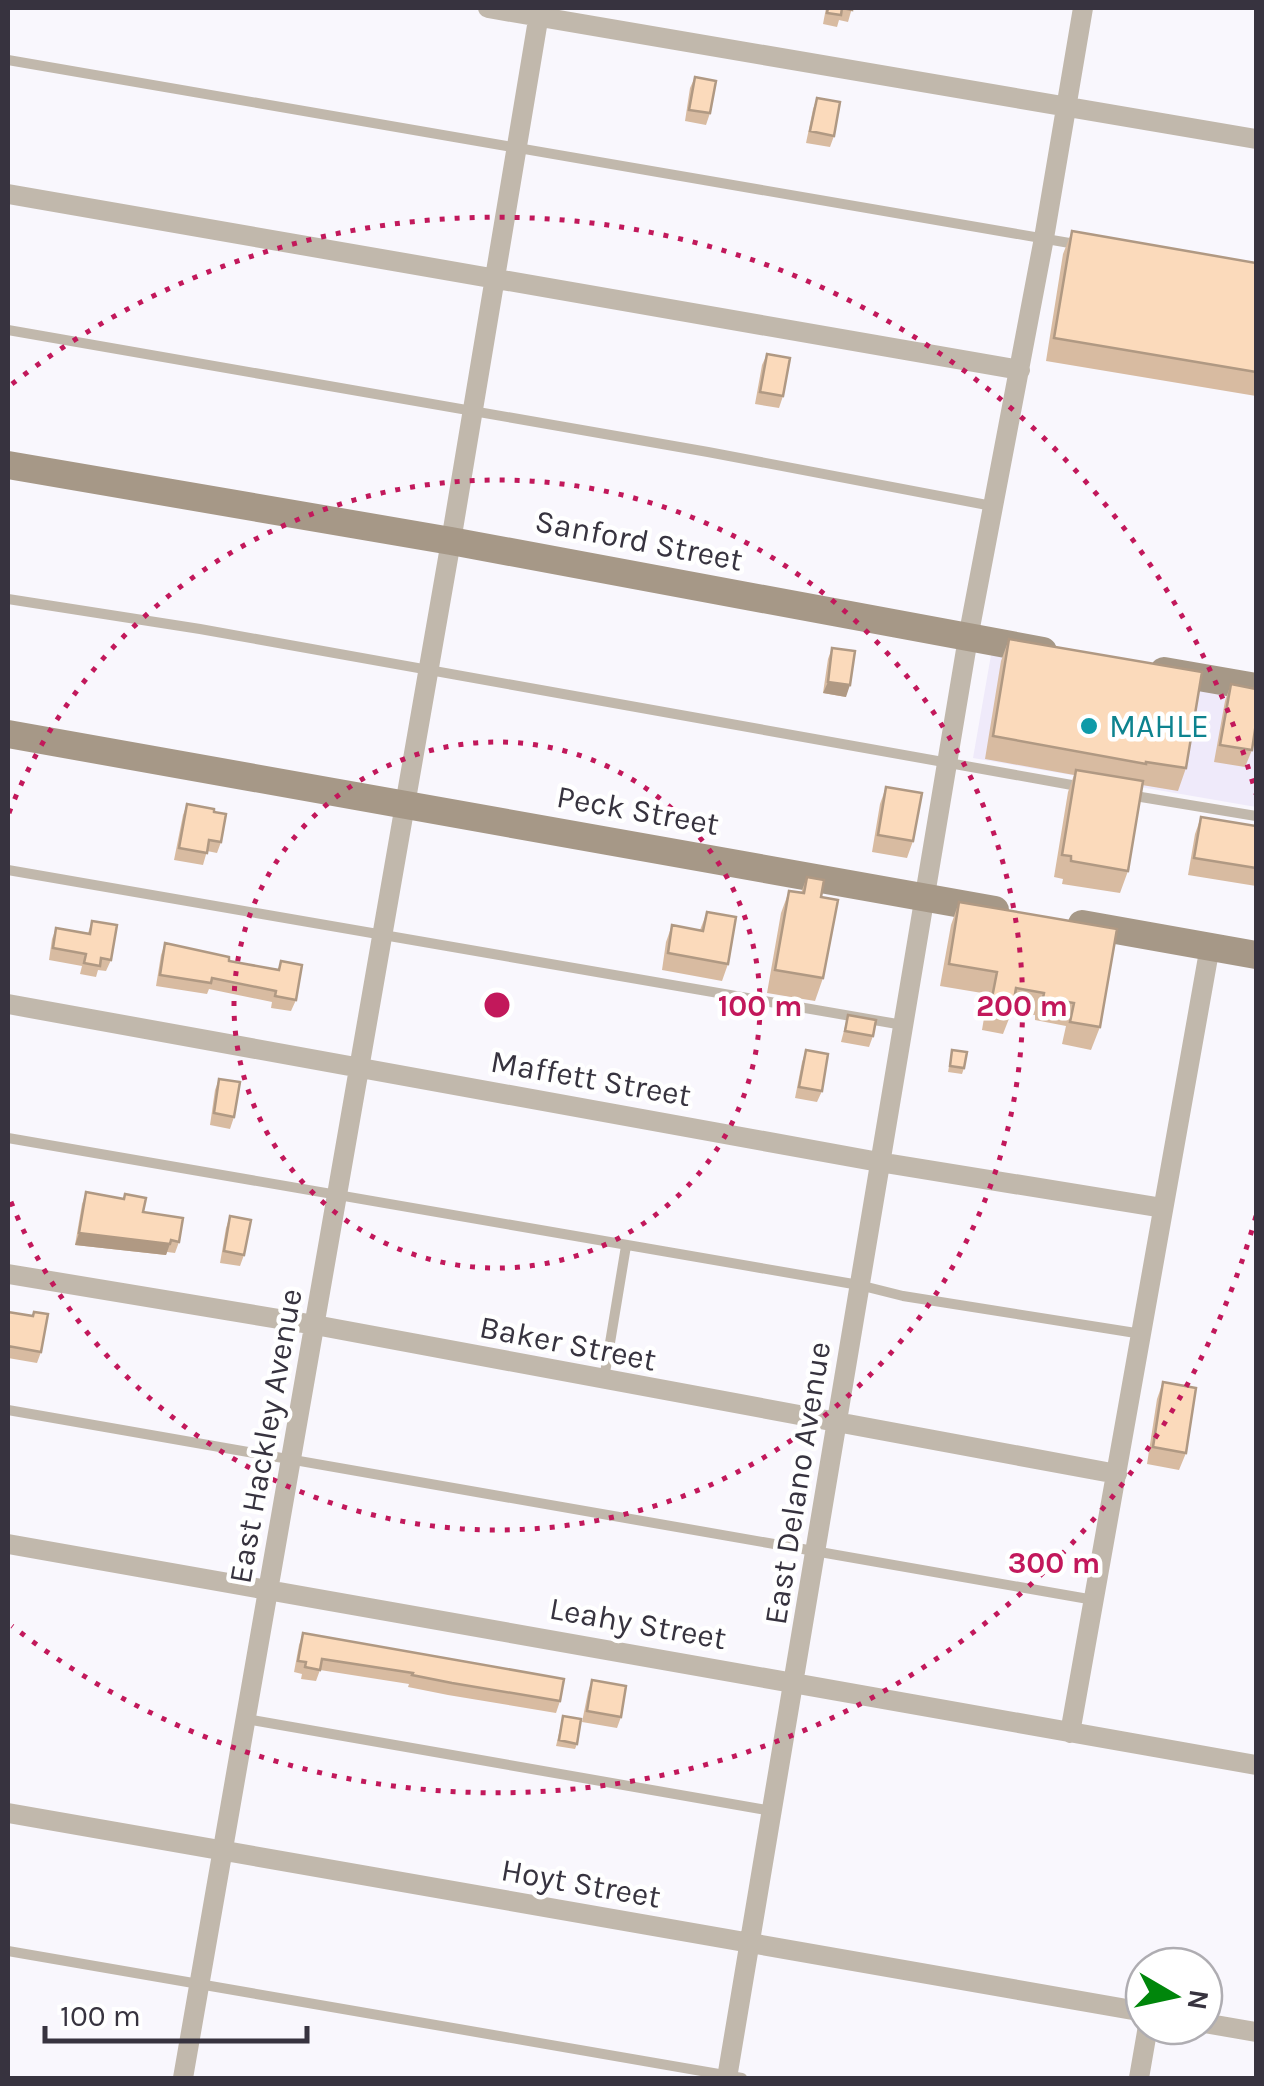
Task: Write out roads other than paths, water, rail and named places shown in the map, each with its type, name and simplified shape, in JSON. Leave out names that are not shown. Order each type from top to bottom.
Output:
[{"type":"street","points":[[488,8],[540,12],[1256,139]]},
{"type":"street","name":"East Delano Avenue","points":[[732,2078],[751,1943],[968,638],[1084,8]]},
{"type":"street","name":"East Hackley Avenue","points":[[183,2078],[540,12]]},
{"type":"street","points":[[8,194],[1020,370]]},
{"type":"street","name":"Sanford Street","points":[[8,465],[451,541],[1064,654]]},
{"type":"street","points":[[1141,667],[1256,686]]},
{"type":"street","name":"Peck Street","points":[[8,734],[1020,914]]},
{"type":"street","points":[[1058,920],[1256,955]]},
{"type":"street","points":[[1070,1734],[1210,946]]},
{"type":"street","name":"Maffett Street","points":[[8,1004],[879,1162],[1164,1208]]},
{"type":"street","name":"Baker Street","points":[[8,1274],[315,1325],[1117,1474]]},
{"type":"street","name":"Leahy Street","points":[[8,1544],[1256,1765]]},
{"type":"street","name":"Hoyt Street","points":[[8,1814],[1124,2008]]},
{"type":"street","points":[[1224,2026],[1256,2032]]},
{"type":"street","points":[[1139,2078],[1145,2046]]},
{"type":"lane","points":[[8,60],[1102,249]]},
{"type":"lane","points":[[8,330],[708,452],[993,506]]},
{"type":"lane","points":[[8,599],[200,629],[1092,788]]},
{"type":"lane","points":[[1111,792],[1256,816]]},
{"type":"lane","points":[[8,870],[903,1025]]},
{"type":"lane","points":[[8,1138],[859,1285],[902,1296],[1142,1334]]},
{"type":"lane","points":[[604,1380],[626,1246]]},
{"type":"lane","points":[[8,1410],[1095,1600]]},
{"type":"lane","points":[[246,1719],[773,1811]]},
{"type":"lane","points":[[8,1951],[732,2078]]},
{"type":"place","name":"MAHLE","points":[[1089,726]]}]
